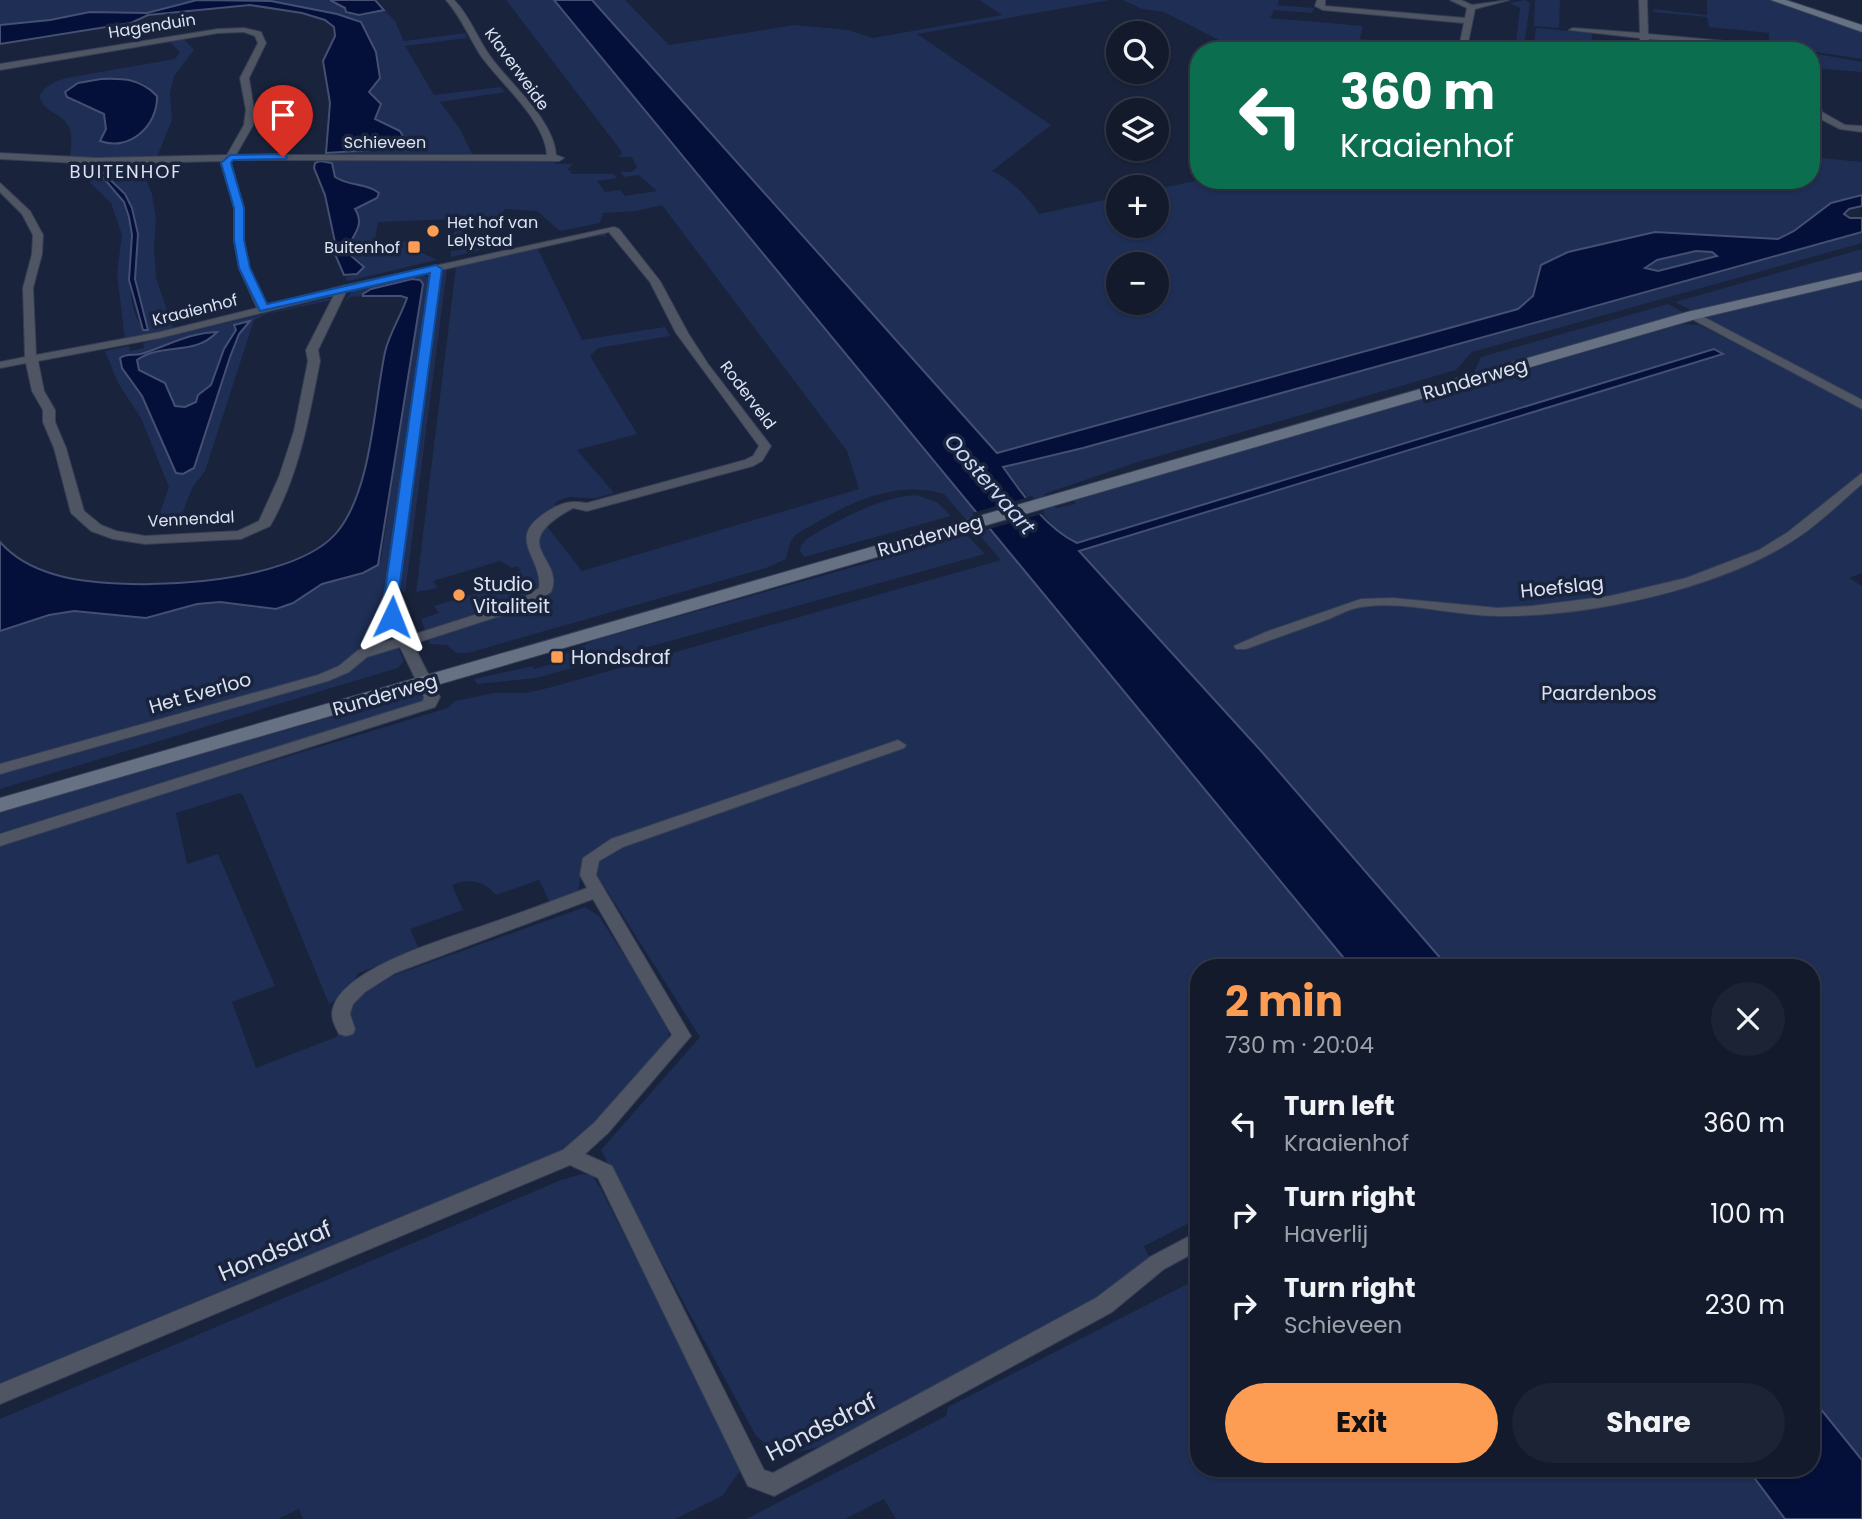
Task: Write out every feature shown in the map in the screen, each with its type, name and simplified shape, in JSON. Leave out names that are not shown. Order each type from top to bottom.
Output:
[{"type":"street","name":"Klaverweide","points":[[450,0],[464,16],[485,55],[536,118],[556,158]]},
{"type":"street","points":[[1321,0],[1319,6],[1323,8],[1467,21]]},
{"type":"street","points":[[1454,0],[1471,7],[1505,0]]},
{"type":"street","points":[[1643,0],[1644,42]]},
{"type":"street","points":[[1776,0],[1862,29]]},
{"type":"street","points":[[1801,0],[1862,21]]},
{"type":"street","points":[[1463,42],[1471,7]]},
{"type":"street","points":[[1573,30],[1586,26],[1644,37],[1706,42]]},
{"type":"street","name":"Hagenduin","points":[[0,66],[218,31],[254,32],[261,37],[262,43],[247,68],[244,83],[250,112],[249,124],[236,154],[230,158]]},
{"type":"street","points":[[1820,117],[1843,127],[1862,129]]},
{"type":"street","name":"Schieveen","points":[[0,156],[96,161],[230,158],[556,158]]},
{"type":"street","points":[[230,158],[226,163],[239,208],[241,252],[252,287],[264,308]]},
{"type":"street","name":"Vennendal","points":[[0,186],[26,213],[38,235],[37,254],[27,288],[27,324],[38,391],[49,410],[49,422],[60,448],[78,513],[89,524],[113,535],[145,540],[241,535],[265,523],[281,486],[306,407],[314,361],[312,349],[342,289]]},
{"type":"street","name":"Roderveld","points":[[404,643],[534,600],[546,589],[547,581],[532,539],[535,527],[544,518],[571,504],[587,507],[748,463],[758,458],[765,446],[704,366],[682,333],[655,281],[615,231],[603,230],[436,269]]},
{"type":"street","points":[[0,840],[430,704],[432,697],[392,617],[391,598],[436,269]]},
{"type":"street","name":"Kraaienhof","points":[[0,365],[160,335],[342,289],[436,269]]},
{"type":"street","name":"Runderweg","points":[[0,805],[1692,316],[1862,275]]},
{"type":"street","points":[[1692,316],[1862,405]]},
{"type":"street","name":"Hoefslag","points":[[1241,646],[1356,604],[1388,603],[1522,612],[1596,604],[1655,590],[1731,565],[1775,545],[1794,534],[1862,477]]},
{"type":"street","name":"Het Everloo","points":[[0,769],[323,678],[344,669],[375,648],[404,643]]},
{"type":"street","name":"Hondsdraf","points":[[0,1394],[570,1156],[601,1128],[682,1036],[588,875],[591,858],[617,843],[898,745]]},
{"type":"street","points":[[346,1029],[341,1021],[345,1002],[376,977],[408,960],[597,891]]},
{"type":"street","name":"Hondsdraf","points":[[570,1156],[605,1172],[756,1478],[774,1485],[1104,1305],[1157,1264],[1190,1245]]},
{"type":"green space","points":[[0,0],[197,0],[147,13],[90,12],[50,20],[0,25]]},
{"type":"green space","points":[[265,0],[330,0],[362,15],[384,10],[395,21],[404,41],[465,33],[467,38],[405,46],[434,95],[500,87],[505,92],[440,102],[460,129],[473,156],[326,156],[326,153],[372,150],[405,140],[400,131],[375,119],[379,102],[369,92],[380,78],[374,46],[356,20]]},
{"type":"green space","points":[[506,0],[554,0],[1345,959],[1190,959],[1190,1223],[1144,1246],[1149,1257],[1075,1321],[818,1447],[785,1452],[771,1448],[756,1436],[601,1150],[700,1037],[597,875],[596,866],[610,842],[593,851],[584,862],[578,893],[551,905],[539,880],[496,895],[476,882],[452,885],[463,910],[410,929],[420,951],[358,973],[350,991],[329,1004],[243,795],[240,793],[176,813],[187,864],[218,854],[275,986],[232,1002],[256,1068],[336,1037],[340,1031],[333,1013],[357,1001],[378,981],[585,907],[599,916],[648,992],[669,1032],[668,1042],[576,1145],[0,1394],[0,843],[448,708],[455,701],[494,693],[526,693],[552,687],[1001,560],[944,494],[904,490],[866,498],[812,525],[795,535],[786,559],[766,568],[468,653],[456,653],[447,645],[430,644],[421,619],[439,613],[434,606],[517,581],[512,574],[521,571],[517,566],[512,568],[500,561],[433,581],[438,588],[416,592],[456,267],[459,265],[603,231],[607,237],[595,235],[538,249],[582,340],[665,327],[670,336],[598,348],[590,356],[637,434],[577,450],[614,493],[596,498],[570,497],[560,500],[555,503],[555,509],[536,520],[529,530],[536,539],[546,525],[582,571],[859,489],[847,451],[662,205],[636,211],[603,213],[600,223],[560,231],[537,211],[505,209],[496,218],[457,226],[482,250],[451,257],[451,251],[462,250],[462,247],[452,247],[461,245],[461,239],[453,239],[456,219],[378,222],[375,239],[379,240],[379,243],[413,241],[412,248],[437,260],[348,281],[345,278],[357,274],[362,263],[348,253],[347,248],[359,224],[355,209],[377,198],[379,193],[335,177],[332,168],[314,161],[556,162],[555,164],[573,164],[567,170],[571,171],[571,174],[614,174],[617,178],[597,181],[605,192],[620,190],[625,196],[657,191],[639,175],[624,177],[620,171],[631,172],[637,168],[632,157],[619,157],[622,152]]},
{"type":"green space","points":[[592,0],[625,0],[669,45],[795,25],[848,30],[873,38],[1002,15],[979,0],[1110,0],[917,34],[1051,125],[992,171],[1018,189],[1039,214],[1106,200],[1106,238],[1169,238],[1169,186],[1190,182],[1190,189],[1820,189],[1820,158],[1862,162],[1862,195],[1831,203],[1794,231],[1778,239],[1655,232],[1568,252],[1541,265],[1533,296],[1518,309],[997,453]]},
{"type":"green space","points":[[1123,0],[1279,0],[1277,5],[1314,8],[1312,13],[1274,10],[1270,18],[1363,26],[1360,39],[1392,42],[1222,42],[1164,12],[1142,9]]},
{"type":"green space","points":[[1525,0],[1530,3],[1525,40],[1528,42],[1516,42],[1520,8],[1509,3]]},
{"type":"green space","points":[[1535,0],[1560,0],[1559,28],[1534,26]]},
{"type":"green space","points":[[1707,0],[1770,0],[1862,31],[1862,59],[1820,53],[1820,42],[1769,42],[1769,33],[1709,27],[1707,17],[1653,12],[1653,9],[1707,15]]},
{"type":"green space","points":[[1536,28],[1592,33],[1592,42],[1534,41]]},
{"type":"green space","points":[[183,38],[194,50],[174,76],[170,93],[172,120],[156,159],[70,157],[72,141],[67,123],[44,104],[39,96],[42,92],[51,84],[66,78],[175,59],[180,52],[169,41]],"holes":[[[138,81],[157,96],[153,116],[148,125],[133,138],[113,143],[103,143],[107,119],[104,114],[76,103],[65,92]]]},
{"type":"green space","points":[[1820,55],[1862,62],[1862,72],[1820,69]]},
{"type":"green space","points":[[75,162],[139,163],[152,194],[156,219],[156,278],[174,330],[125,340],[117,273],[122,235],[111,203],[79,172]],"holes":[[[95,168],[119,188],[132,208],[138,234],[135,279],[145,331],[132,304],[131,245],[126,208]]]},
{"type":"green space","name":"Paardenbos","points":[[1862,232],[1862,243],[1472,352],[1456,370],[1135,463],[1044,494],[1056,508],[1075,504],[1074,500],[1683,324],[1699,325],[1862,407],[1862,573],[1849,578],[1862,586],[1862,1460],[1820,1408],[1820,959],[1441,959],[1262,752],[1078,551],[1722,353],[1714,349],[1077,543],[1059,532],[1002,467],[1083,448]]},
{"type":"green space","points":[[1862,249],[1862,273],[1773,291],[1694,312],[1675,302]]},
{"type":"green space","points":[[1696,251],[1712,252],[1717,256],[1658,271],[1645,268],[1657,260]]},
{"type":"green space","points":[[447,269],[405,593],[399,590],[442,272]]},
{"type":"green space","points":[[417,275],[430,277],[382,612],[404,661],[398,668],[0,789],[0,631],[49,615],[74,611],[146,618],[197,604],[228,602],[256,608],[293,603],[322,584],[363,573],[381,560],[422,281],[399,281],[381,285],[363,296],[350,297],[344,302],[353,290]]},
{"type":"green space","points":[[1862,280],[1862,402],[1707,318],[1712,315]]},
{"type":"green space","points":[[329,298],[332,300],[267,314],[254,320],[205,471],[192,488],[178,525],[155,527],[169,487],[141,418],[118,383],[105,351],[129,346],[130,351],[144,348],[143,343]],"holes":[[[250,321],[239,334],[194,468],[183,474],[176,473],[142,396],[122,368],[121,357],[137,355],[180,339],[215,332],[201,345],[157,352],[137,359],[139,370],[165,383],[175,406],[185,407],[196,403],[198,395],[211,385],[224,349],[235,333],[235,324]]]},
{"type":"green space","points":[[1668,304],[1687,314],[1473,374],[1481,357]]},
{"type":"green space","points":[[916,495],[937,502],[951,516],[804,557],[800,551],[801,545],[808,538],[846,517],[887,500]]},
{"type":"green space","points":[[967,535],[985,554],[536,678],[477,684],[474,679],[533,666],[534,669],[565,660],[563,655],[595,640]]},
{"type":"green space","points":[[426,690],[424,700],[415,707],[0,833],[0,812]]},
{"type":"green space","points":[[582,1174],[592,1175],[601,1189],[742,1468],[722,1496],[675,1519],[303,1519],[299,1509],[278,1519],[0,1519],[0,1419],[561,1180]]},
{"type":"green space","points":[[1190,1283],[1190,1477],[1754,1477],[1785,1519],[896,1519],[884,1499],[845,1519],[746,1519],[946,1416],[948,1407]]},
{"type":"water","points":[[197,0],[271,1],[337,14],[361,22],[376,52],[380,78],[369,92],[381,104],[375,119],[400,131],[405,140],[372,150],[326,153],[330,103],[323,61],[335,36],[334,27],[325,20],[302,13],[250,5],[148,15],[131,23],[0,44],[0,25],[50,20],[90,12],[147,13]]},
{"type":"water","points":[[330,0],[375,0],[384,10],[359,15],[346,12],[345,8]]},
{"type":"water","name":"Oostervaart","points":[[554,0],[592,0],[997,453],[1518,309],[1533,296],[1541,265],[1568,252],[1655,232],[1778,239],[1794,231],[1831,203],[1862,195],[1862,206],[1849,209],[1844,214],[1850,218],[1862,218],[1862,232],[1083,448],[1003,467],[1045,520],[1077,543],[1714,349],[1723,354],[1079,551],[1262,752],[1441,959],[1345,959]],"holes":[[[1696,251],[1712,252],[1717,256],[1658,271],[1645,268],[1657,260]]]},
{"type":"water","points":[[101,79],[132,81],[145,86],[157,96],[153,117],[140,134],[122,143],[100,141],[106,129],[104,114],[67,97],[65,92],[78,83]]},
{"type":"water","points":[[315,163],[332,163],[335,177],[340,180],[379,193],[377,198],[355,209],[359,225],[347,248],[348,253],[364,267],[357,274],[344,275],[335,254],[336,247],[325,195],[314,168]]},
{"type":"water","points":[[95,168],[125,194],[132,208],[138,234],[135,279],[148,330],[143,330],[129,280],[132,235],[129,217],[124,202]]},
{"type":"water","points":[[412,279],[420,280],[423,284],[378,565],[363,573],[322,584],[293,603],[276,609],[220,602],[197,604],[146,618],[74,611],[49,615],[0,631],[0,542],[11,553],[38,569],[82,580],[118,584],[203,581],[245,574],[284,564],[316,550],[338,531],[358,492],[370,445],[385,352],[407,298],[363,294],[371,289]]},
{"type":"water","points":[[250,321],[239,334],[230,357],[194,468],[183,474],[176,473],[142,396],[122,368],[120,358],[141,354],[178,340],[217,332],[198,344],[157,352],[137,360],[139,370],[165,383],[175,406],[185,407],[196,402],[198,395],[211,385],[224,349],[236,330],[234,325]]},
{"type":"water","points":[[1820,1408],[1862,1460],[1862,1519],[1785,1519],[1754,1477],[1820,1477]]},
{"type":"pier","points":[[1032,496],[1045,513],[986,530],[972,513]]},
{"type":"place","name":"Het hof van Lelystad","points":[[433,231]]},
{"type":"place","name":"Buitenhof","points":[[414,247]]},
{"type":"place","name":"Studio Vitaliteit","points":[[459,595]]},
{"type":"place","name":"Hondsdraf","points":[[557,657]]},
{"type":"district","name":"BUITENHOF","points":[[126,171]]},
{"type":"route","points":[[283,157],[230,158],[226,163],[239,208],[239,240],[244,268],[264,308],[436,269],[391,598],[392,617]]}]
